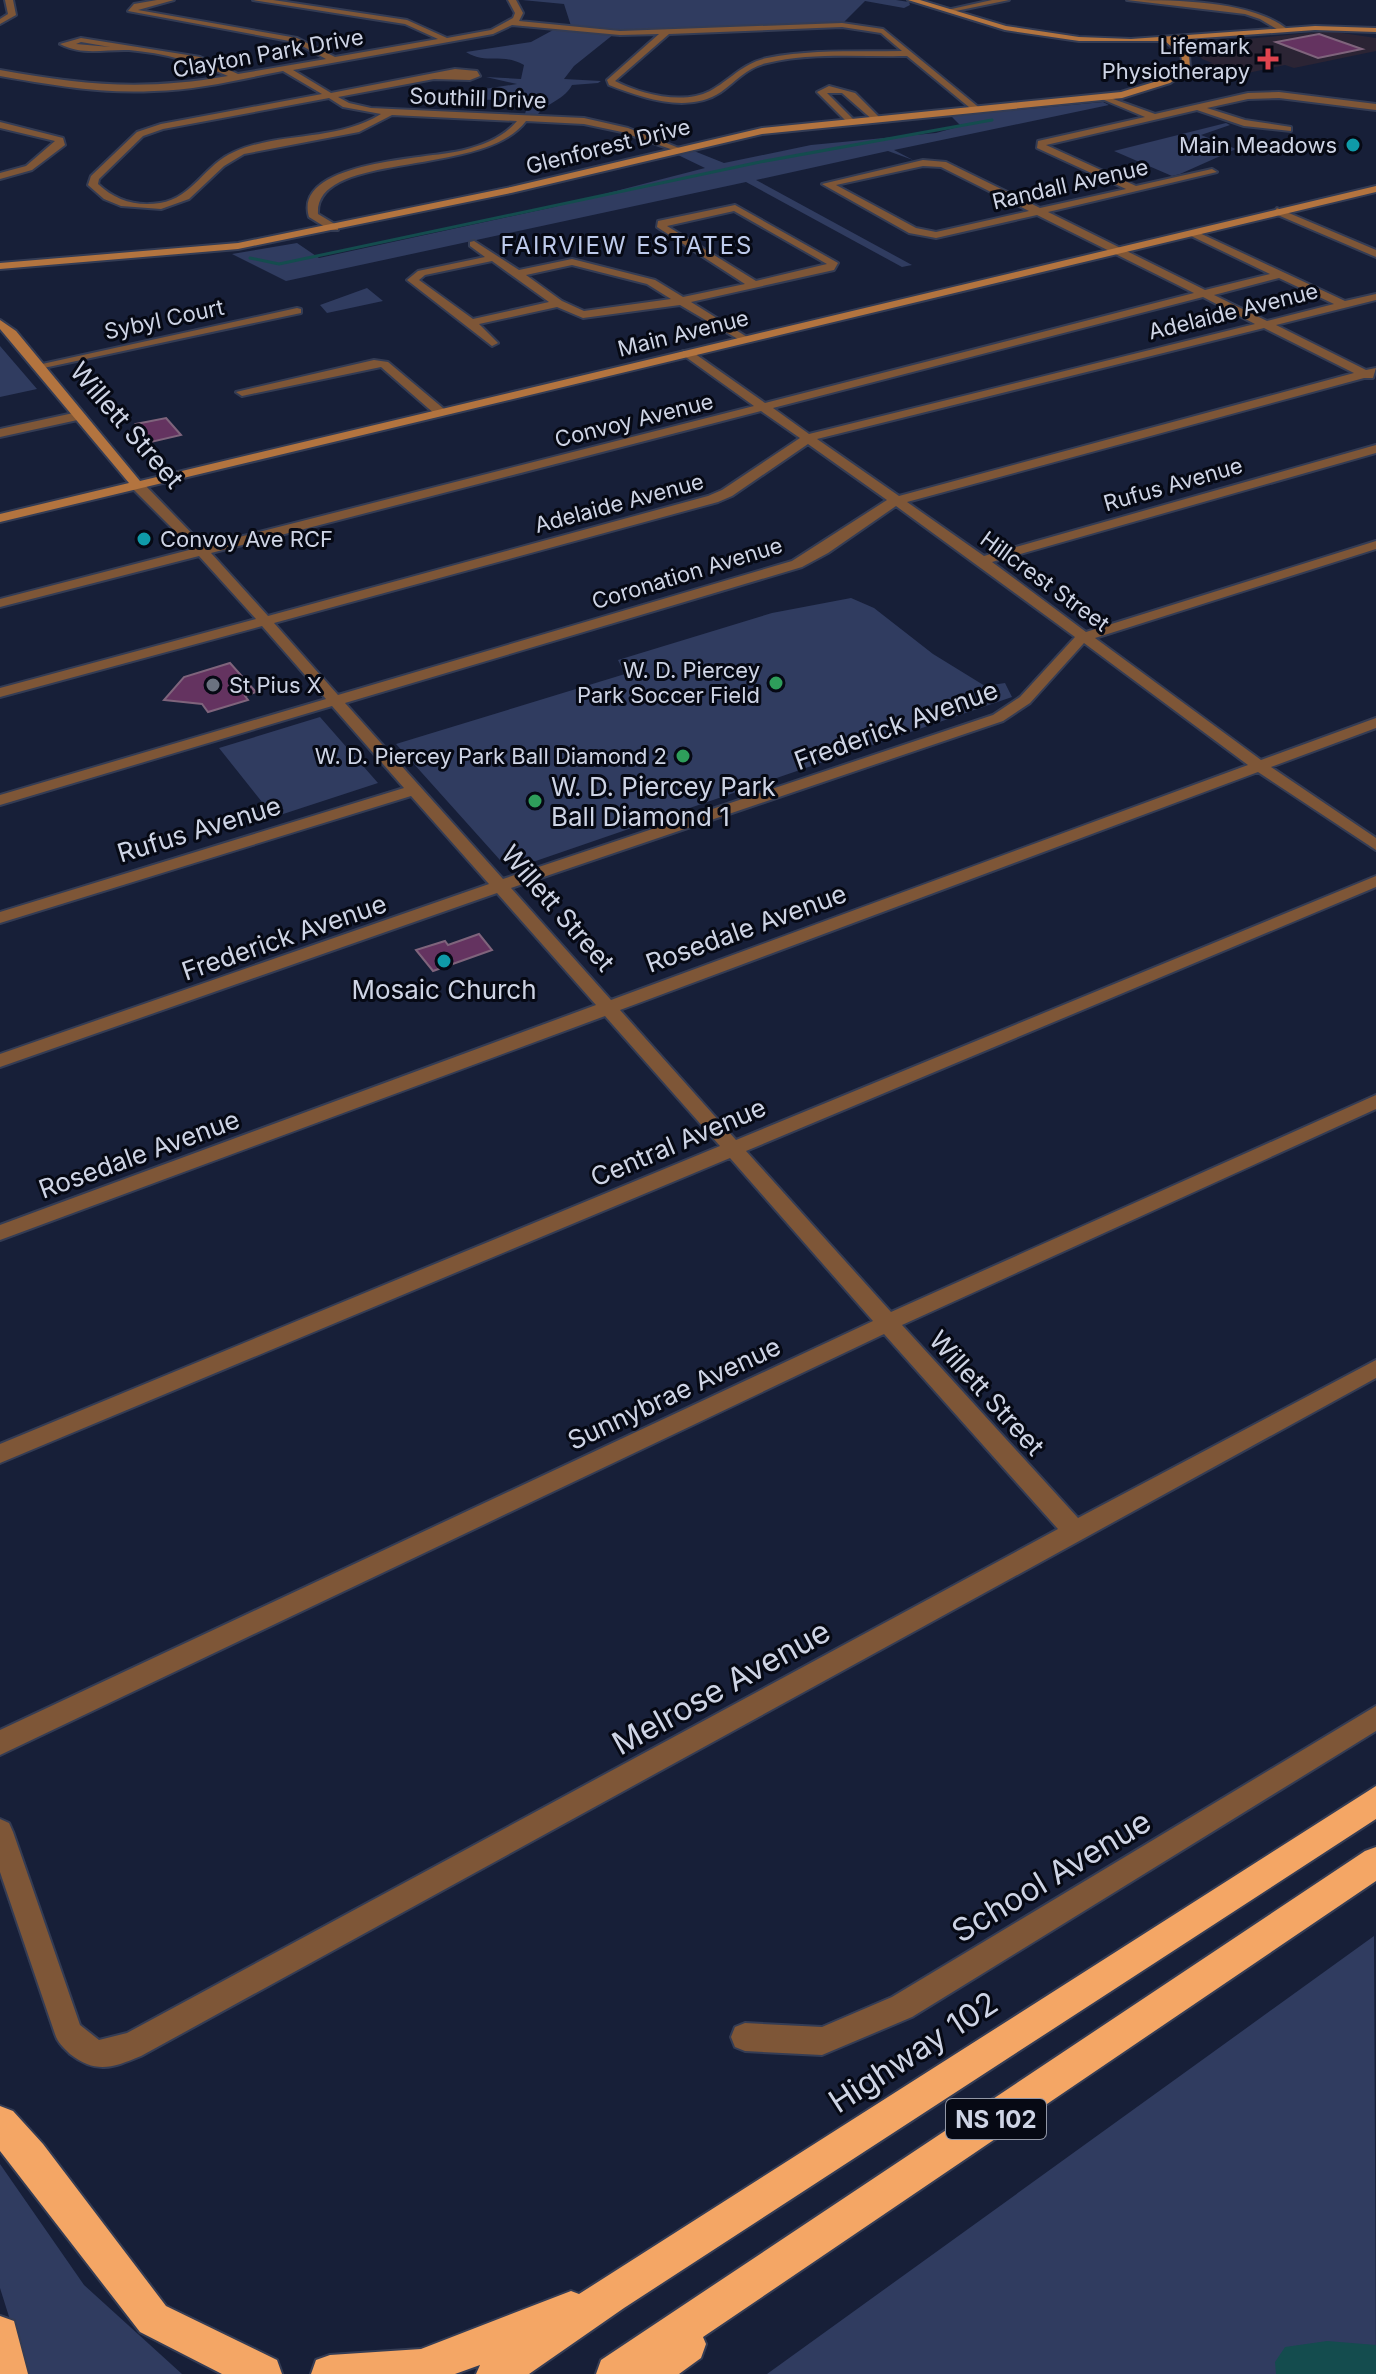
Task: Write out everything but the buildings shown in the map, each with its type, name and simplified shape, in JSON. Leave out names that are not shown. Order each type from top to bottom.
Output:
[{"type":"highway","name":"Highway 102","points":[[495,2374],[611,2295],[1376,1801]]},
{"type":"highway","name":"NS 102","points":[[615,2374],[847,2221],[1376,1862]]},
{"type":"highway","points":[[0,2124],[30,2157],[153,2319],[263,2374]]},
{"type":"highway","points":[[648,2374],[847,2221]]},
{"type":"highway","points":[[330,2374],[421,2368],[611,2295]]},
{"type":"highway","points":[[0,2335],[9,2374]]},
{"type":"street","points":[[0,22],[12,15],[9,0]]},
{"type":"street","points":[[170,0],[137,6],[132,11],[297,40],[334,60]]},
{"type":"street","points":[[257,0],[407,22],[448,41]]},
{"type":"street","points":[[512,0],[519,13],[515,23],[620,33],[861,26],[883,31],[978,110]]},
{"type":"street","points":[[912,0],[1005,28],[1045,36],[1103,40],[1168,39],[1283,29],[1376,30]]},
{"type":"street","points":[[951,10],[1005,0]]},
{"type":"street","points":[[1131,0],[1245,12],[1263,17],[1283,29]]},
{"type":"street","name":"Clayton Park Drive","points":[[1,74],[121,91],[179,87],[448,41],[493,32],[515,23]]},
{"type":"street","points":[[667,31],[611,80],[612,83],[672,98],[705,98],[738,72],[762,61],[910,53]]},
{"type":"street","name":"Glenforest Drive","points":[[0,266],[203,250],[334,228],[762,131],[1105,97],[1158,85],[1173,79],[1187,67],[1185,54],[1168,39]]},
{"type":"street","points":[[125,48],[101,51],[64,44],[81,40],[200,60],[237,77]]},
{"type":"street","name":"Southill Drive","points":[[284,68],[346,105],[389,113],[525,116],[603,124],[676,150]]},
{"type":"street","points":[[389,113],[358,129],[236,153],[192,194],[173,204],[142,207],[118,203],[93,185],[94,178],[103,168],[148,130],[434,76]]},
{"type":"street","points":[[851,121],[821,92],[832,88],[847,91],[877,119]]},
{"type":"street","points":[[1134,189],[1042,148],[1041,143],[1196,107],[1268,95],[1376,107]]},
{"type":"street","points":[[1105,97],[1153,117]]},
{"type":"street","points":[[1196,107],[1244,123],[1288,129]]},
{"type":"street","points":[[334,228],[313,215],[311,207],[316,195],[329,183],[358,171],[482,147],[516,129],[525,116]]},
{"type":"street","points":[[0,125],[41,133],[60,140],[60,145],[29,168],[0,176]]},
{"type":"street","name":"Randall Avenue","points":[[1039,211],[934,162],[827,184],[913,231],[936,235],[1212,172]]},
{"type":"street","name":"Main Avenue","points":[[0,518],[1277,211],[1374,191]]},
{"type":"street","points":[[474,244],[558,303],[583,315],[682,301],[754,285],[830,268],[833,263],[735,208],[662,223],[662,227],[754,285]]},
{"type":"street","points":[[1039,211],[1372,375]]},
{"type":"street","points":[[1277,211],[1376,254]]},
{"type":"street","points":[[1193,233],[1344,305]]},
{"type":"street","points":[[492,343],[471,323],[412,280],[422,273],[493,258]]},
{"type":"street","points":[[517,274],[581,262],[606,272],[651,282],[743,339]]},
{"type":"street","name":"Convoy Avenue","points":[[0,603],[1277,275]]},
{"type":"street","name":"Adelaide Avenue","points":[[0,693],[713,499],[727,493],[810,437],[1376,297]]},
{"type":"street","points":[[471,323],[558,303]]},
{"type":"street","name":"Sybyl Court","points":[[39,366],[297,311]]},
{"type":"street","name":"Willett Street","points":[[0,323],[12,333],[137,485],[203,550],[266,620],[885,1324],[1074,1530]]},
{"type":"street","name":"Hillcrest Street","points":[[687,353],[982,561],[1260,767],[1376,845]]},
{"type":"street","points":[[242,392],[374,363],[384,364],[440,412]]},
{"type":"street","name":"Coronation Avenue","points":[[0,800],[797,564],[830,549],[882,507],[896,501],[1372,375]]},
{"type":"street","points":[[0,433],[78,416]]},
{"type":"street","name":"Rufus Avenue","points":[[982,561],[1376,449]]},
{"type":"street","name":"Frederick Avenue","points":[[0,1061],[998,718],[1014,710],[1072,645],[1084,637],[1376,545]]},
{"type":"street","name":"Rosedale Avenue","points":[[0,1233],[1376,723]]},
{"type":"street","name":"Rufus Avenue","points":[[0,918],[414,790]]},
{"type":"street","name":"Central Avenue","points":[[0,1454],[1376,881]]},
{"type":"street","name":"Sunnybrae Avenue","points":[[0,1743],[885,1324],[1376,1101]]},
{"type":"street","name":"Melrose Avenue","points":[[0,1832],[69,2034],[95,2055],[131,2046],[592,1798],[1074,1530],[1376,1368]]},
{"type":"street","name":"School Avenue","points":[[745,2037],[822,2041],[902,2007],[1376,1717]]},
{"type":"shaded area","points":[[522,0],[896,0],[909,2],[910,5],[904,8],[865,1],[843,23],[626,30],[571,26],[564,4]]},
{"type":"shaded area","points":[[555,29],[614,34],[574,66],[564,79],[601,81],[572,85],[538,114],[525,114],[528,103],[517,100],[419,99],[517,84],[486,77],[521,79],[524,65],[508,59],[481,58],[466,52],[531,42]]},
{"type":"shaded area","points":[[1329,31],[1376,38],[1376,51],[1225,78],[1196,67],[1212,63],[1202,59],[1194,44]]},
{"type":"shaded area","points":[[1103,102],[1109,105],[894,150],[913,160],[888,151],[756,180],[912,265],[902,267],[746,182],[286,281],[232,254],[297,243],[319,258],[554,207],[705,168],[678,155],[694,151],[724,163],[811,145],[936,133],[961,126],[951,116]]},
{"type":"shaded area","points":[[1226,123],[1230,125],[1201,135],[1236,149],[1172,176],[1114,151]]},
{"type":"shaded area","points":[[367,288],[383,301],[327,313],[320,305]]},
{"type":"shaded area","points":[[0,346],[37,389],[0,397]]},
{"type":"shaded area","points":[[851,598],[874,608],[933,654],[985,686],[1005,683],[1012,697],[527,864],[500,860],[396,744],[625,674],[618,660],[772,613]]},
{"type":"shaded area","points":[[320,717],[378,783],[274,817],[219,748]]},
{"type":"shaded area","points":[[1374,1936],[1376,2374],[767,2374]]},
{"type":"shaded area","points":[[0,2164],[84,2285],[182,2374],[21,2374],[16,2339],[0,2288]]},
{"type":"shaded area","points":[[1327,2341],[1376,2345],[1376,2374],[1276,2374],[1275,2362],[1285,2347]]},
{"type":"waterway","points":[[250,258],[279,264],[760,162],[992,120]]},
{"type":"place","name":"Lifemark Physiotherapy","points":[[1268,59]]},
{"type":"place","name":"Main Meadows","points":[[1353,145]]},
{"type":"place","name":"Convoy Ave RCF","points":[[144,539]]},
{"type":"place","name":"W. D. Piercey Park Soccer Field","points":[[776,683]]},
{"type":"place","name":"St Pius X","points":[[213,685]]},
{"type":"place","name":"W. D. Piercey Park Ball Diamond 2","points":[[683,756]]},
{"type":"place","name":"W. D. Piercey Park Ball Diamond 1","points":[[535,801]]},
{"type":"place","name":"Mosaic Church","points":[[444,961]]},
{"type":"district","name":"FAIRVIEW ESTATES","points":[[627,245]]}]
